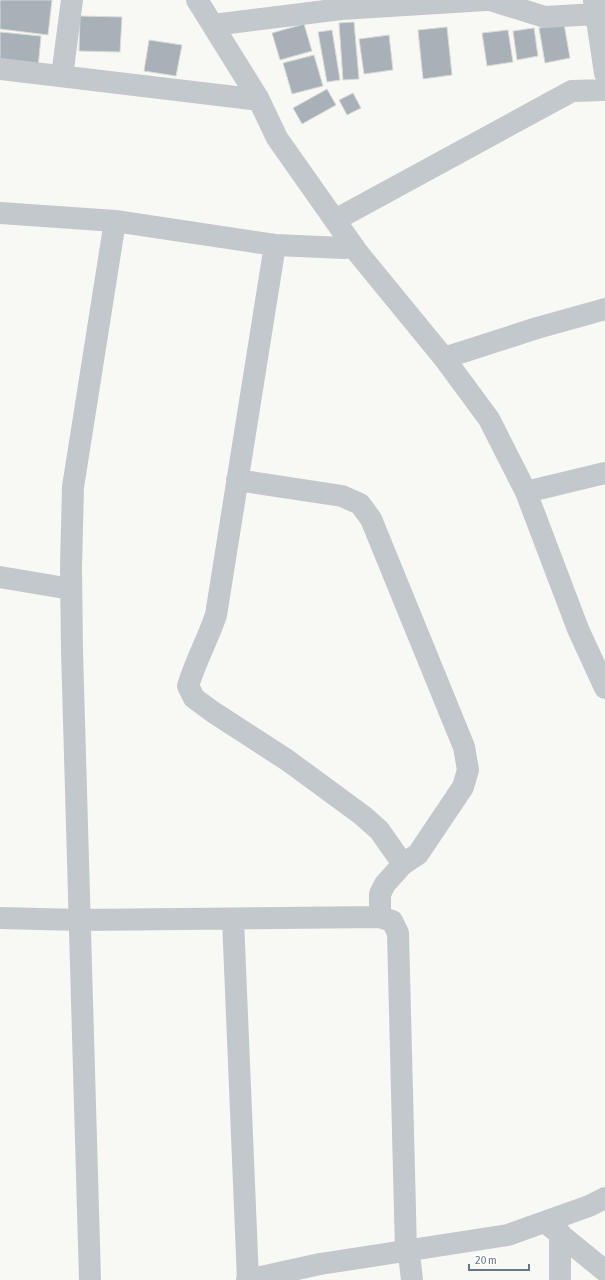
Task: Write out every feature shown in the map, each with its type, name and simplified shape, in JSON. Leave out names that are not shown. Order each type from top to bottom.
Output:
[{"type":"street","points":[[62,76],[72,0]]},
{"type":"street","points":[[197,0],[258,98],[277,138],[354,247],[444,358],[489,419],[526,492],[578,629],[605,688]]},
{"type":"street","points":[[213,25],[341,9],[486,0]]},
{"type":"street","points":[[490,0],[545,17],[597,7],[605,73]]},
{"type":"street","points":[[0,69],[252,99],[258,98]]},
{"type":"street","points":[[335,220],[572,91],[605,90]]},
{"type":"street","points":[[0,213],[115,221],[275,245],[344,248],[354,247]]},
{"type":"street","points":[[90,1280],[71,590],[73,487],[115,221]]},
{"type":"street","points":[[275,245],[216,615],[206,643],[193,669],[188,686],[194,698],[287,760],[362,815],[379,830],[403,864]]},
{"type":"street","points":[[444,358],[537,328],[605,309]]},
{"type":"street","points":[[526,492],[605,473]]},
{"type":"street","points":[[237,480],[342,496],[360,504],[371,519],[464,747],[468,770],[462,787],[418,854],[403,864],[385,884],[380,894],[380,917]]},
{"type":"street","points":[[0,578],[71,590]]},
{"type":"street","points":[[0,918],[80,920],[380,917],[392,921],[398,933],[406,1251],[409,1254],[412,1280]]},
{"type":"street","points":[[233,919],[247,1280],[320,1272],[406,1251],[553,1227],[605,1198]]},
{"type":"street","points":[[553,1227],[605,1271]]},
{"type":"street","points":[[553,1227],[560,1280]]},
{"type":"building","points":[[0,0],[52,0],[48,35],[0,29]]},
{"type":"building","points":[[80,16],[122,17],[120,52],[79,51]]},
{"type":"building","points":[[354,22],[359,79],[343,80],[339,23]]},
{"type":"building","points":[[304,24],[312,51],[280,60],[272,33]]},
{"type":"building","points":[[564,24],[570,58],[545,63],[539,28]]},
{"type":"building","points":[[447,27],[452,75],[423,79],[418,30]]},
{"type":"building","points":[[534,28],[538,56],[517,60],[513,31]]},
{"type":"building","points":[[332,30],[340,80],[327,82],[318,32]]},
{"type":"building","points":[[508,30],[513,62],[487,66],[482,33]]},
{"type":"building","points":[[0,32],[41,36],[38,68],[0,64]]},
{"type":"building","points":[[389,35],[393,70],[364,74],[359,39]]},
{"type":"building","points":[[149,40],[182,45],[176,76],[144,71]]},
{"type":"building","points":[[314,55],[323,86],[292,94],[283,63]]},
{"type":"building","points":[[327,89],[336,105],[302,124],[293,108]]},
{"type":"building","points":[[353,93],[361,108],[347,115],[339,100]]}]
